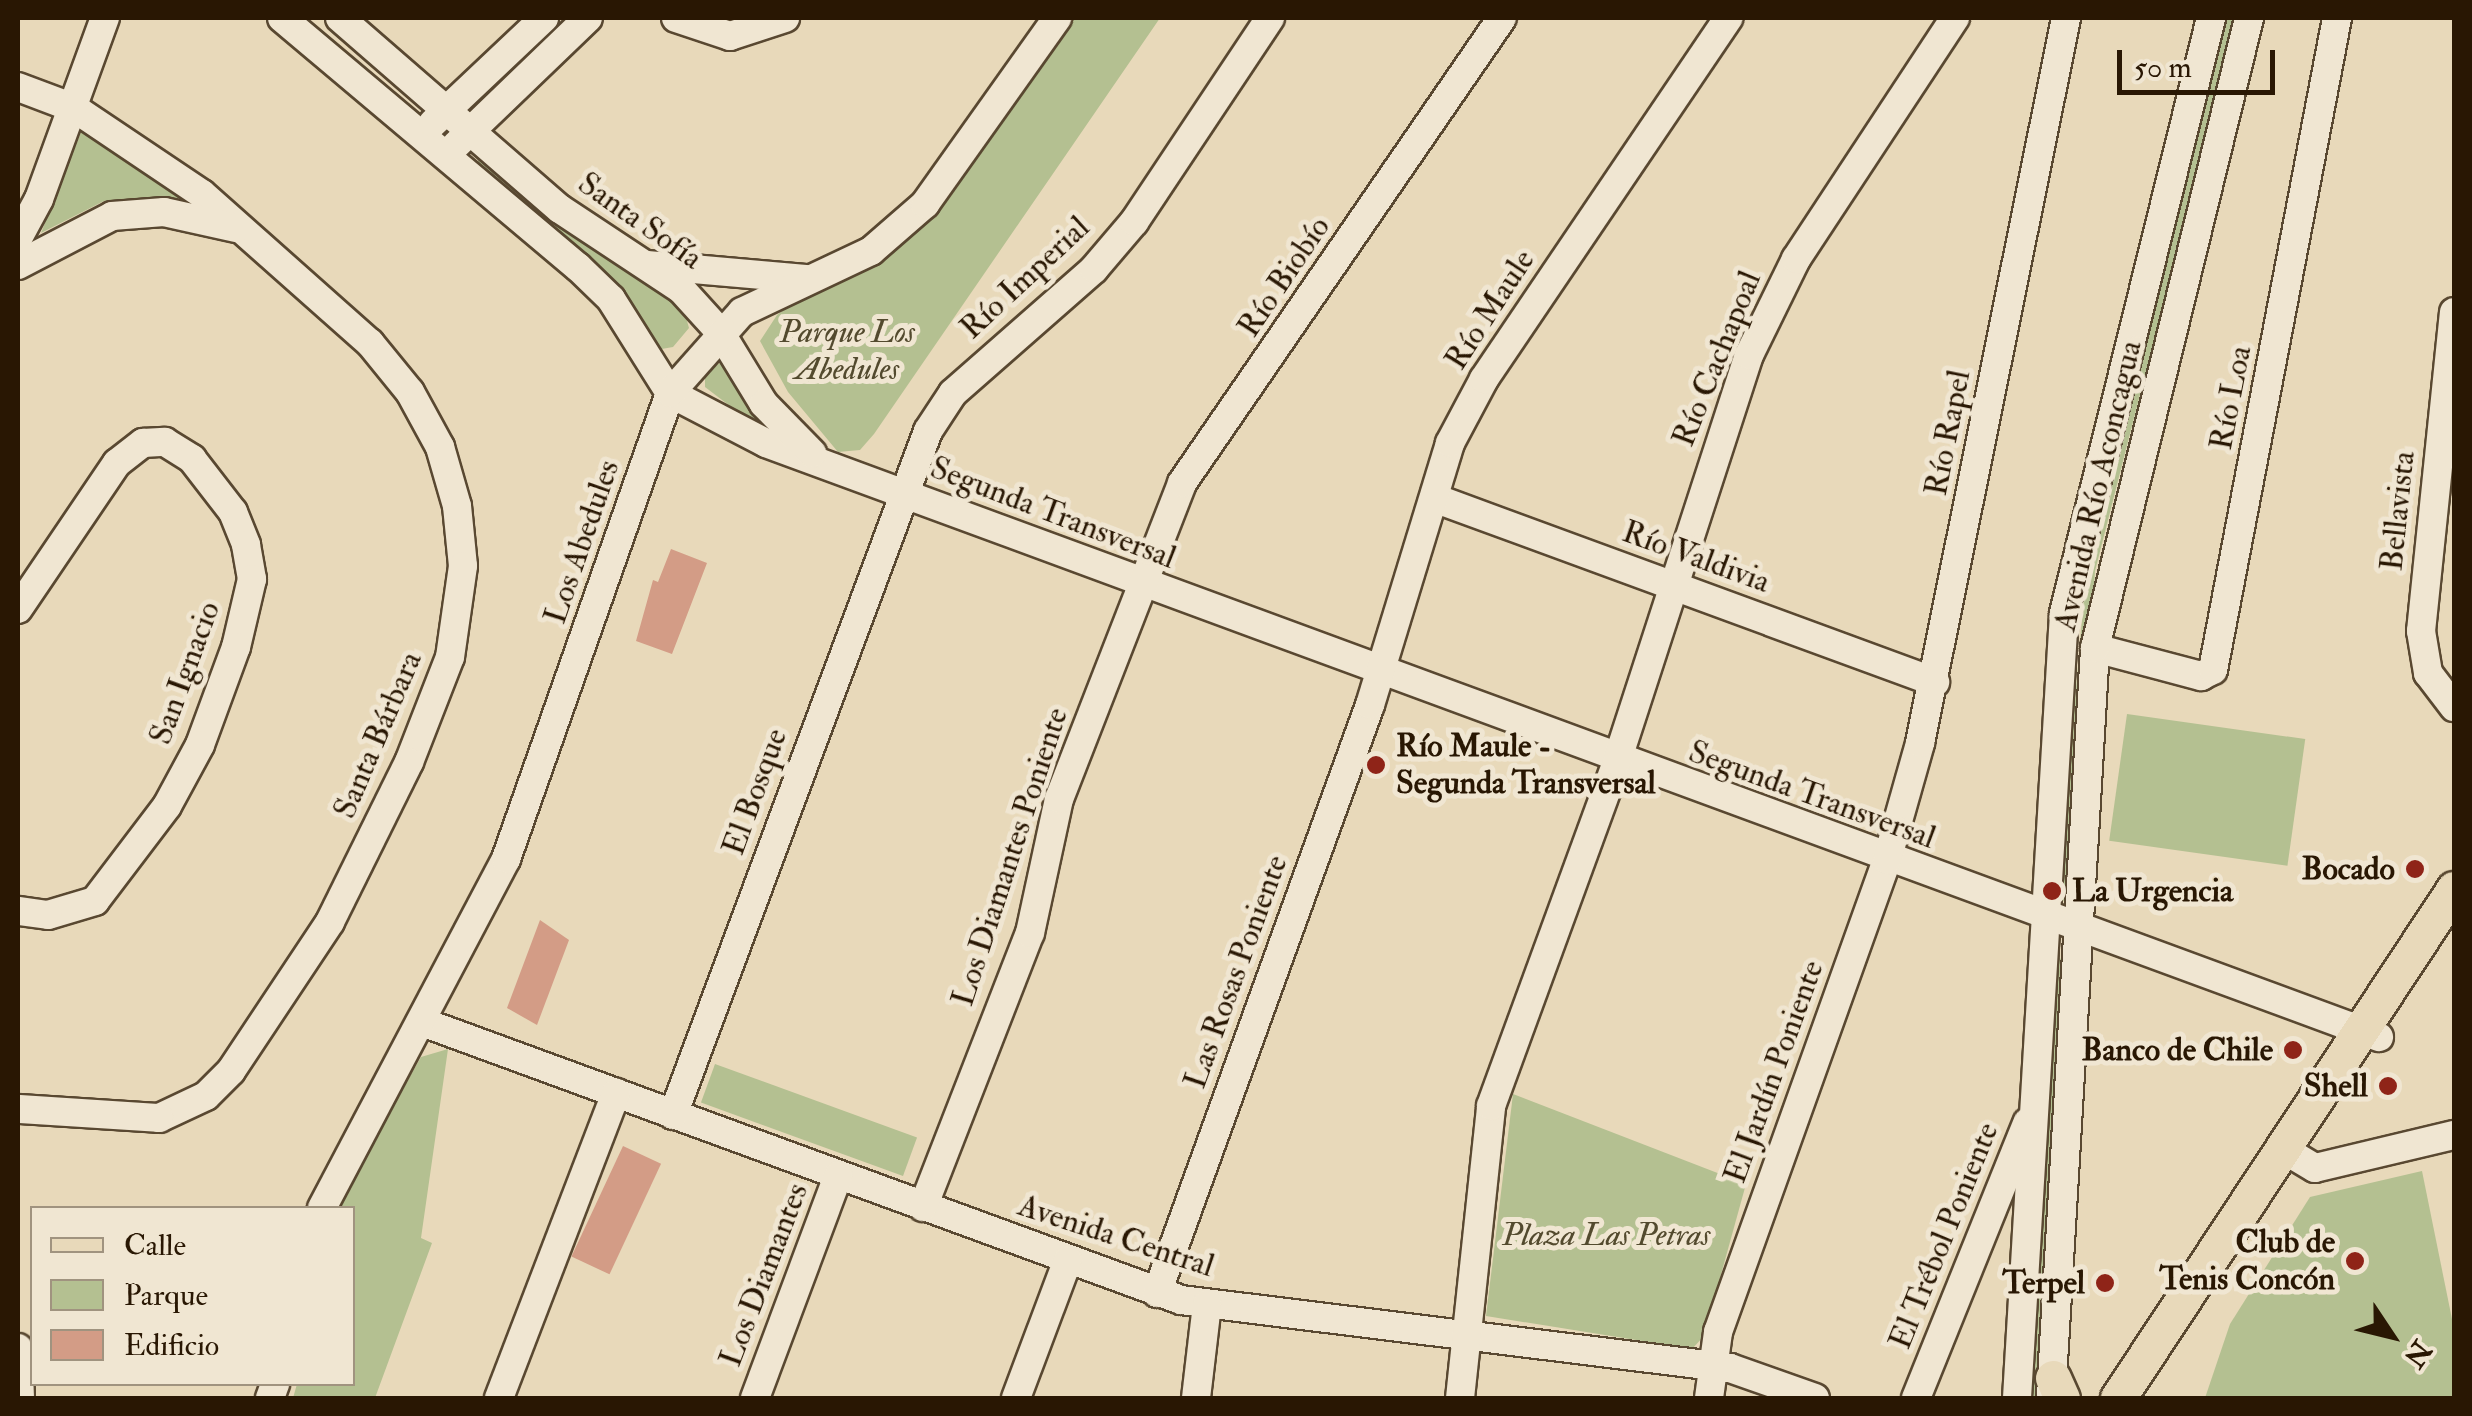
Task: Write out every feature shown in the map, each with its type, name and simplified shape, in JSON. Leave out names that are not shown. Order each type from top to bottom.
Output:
[{"type":"main road","points":[[2118,1398],[2290,1154],[2369,1034],[2454,889]]},
{"type":"main road","points":[[2369,1034],[2454,925]]},
{"type":"main road","points":[[2146,1398],[2290,1154]]},
{"type":"street","points":[[18,238],[74,108],[105,18]]},
{"type":"street","points":[[282,18],[611,299],[670,393],[766,443],[829,466]]},
{"type":"street","name":"Santa Sofía","points":[[340,18],[560,210],[681,289],[720,332],[764,404],[829,466]]},
{"type":"street","points":[[422,135],[544,18]]},
{"type":"street","points":[[446,155],[588,18]]},
{"type":"street","points":[[676,18],[730,36],[785,18]]},
{"type":"street","name":"Los Abedules","points":[[323,1206],[425,1023],[506,858],[670,393],[720,332],[742,312],[870,251],[925,204],[1057,18]]},
{"type":"street","name":"Río Imperial","points":[[902,494],[942,408],[1094,269],[1134,222],[1270,18]]},
{"type":"street","name":"Río Biobío","points":[[1140,584],[1182,483],[1502,18]]},
{"type":"street","name":"Río Maule","points":[[1380,674],[1450,443],[1484,379],[1728,18]]},
{"type":"street","name":"Río Cachapoal","points":[[1460,1398],[1491,1106],[1617,761],[1672,585],[1770,304],[1955,18]]},
{"type":"street","name":"Río Rapel","points":[[1887,860],[1935,682],[2066,18]]},
{"type":"street","name":"Avenida Río Aconcagua","points":[[2017,1398],[2064,613],[2211,18]]},
{"type":"street","name":"Avenida Río Aconcagua","points":[[2055,1392],[2096,648],[2249,18]]},
{"type":"street","name":"Río Loa","points":[[2096,648],[2201,676],[2213,670],[2338,18]]},
{"type":"street","name":"Santa Bárbara","points":[[18,87],[74,108],[254,234],[391,366],[440,447],[457,506],[463,566],[450,657],[358,870],[231,1071],[206,1096],[159,1118],[18,1109]]},
{"type":"street","name":"Santa Bárbara","points":[[18,265],[112,216],[193,215],[254,234]]},
{"type":"street","points":[[644,264],[810,279]]},
{"type":"street","name":"Bellavista","points":[[2454,312],[2420,630],[2428,673],[2454,707]]},
{"type":"street","name":"San Ignacio","points":[[18,609],[117,463],[143,443],[165,442],[184,452],[223,496],[246,545],[252,579],[226,680],[200,745],[149,835],[95,901],[48,915],[18,910]]},
{"type":"street","name":"Segunda Transversal","points":[[829,466],[1380,674],[2369,1034]]},
{"type":"street","name":"El Bosque","points":[[673,1114],[902,494]]},
{"type":"street","name":"Río Valdivia","points":[[1434,498],[1935,682]]},
{"type":"street","name":"Los Diamantes Poniente","points":[[923,1207],[1030,933],[1060,799],[1140,584]]},
{"type":"street","name":"Las Rosas Poniente","points":[[1157,1292],[1380,674]]},
{"type":"street","name":"El Jardín Poniente","points":[[1710,1398],[1718,1332],[1887,860]]},
{"type":"street","name":"Avenida Central","points":[[425,1023],[1157,1292],[1207,1304],[1714,1366],[1815,1398]]},
{"type":"street","points":[[499,1398],[616,1093]]},
{"type":"street","name":"El Trébol Poniente","points":[[1916,1398],[2037,1099]]},
{"type":"street","points":[[2290,1154],[2315,1168],[2454,1135]]},
{"type":"street","name":"Los Diamantes","points":[[755,1398],[838,1176]]},
{"type":"street","points":[[1016,1398],[1068,1260]]},
{"type":"street","points":[[1196,1398],[1207,1304]]},
{"type":"street","points":[[20,1398],[24,1352]]},
{"type":"green space","name":"Parque Los Abedules","points":[[1075,18],[1160,18],[874,434],[860,450],[838,452],[788,392],[760,341],[777,315],[965,171]]},
{"type":"green space","points":[[2225,18],[2236,18],[2095,571],[2073,906],[2058,898],[2087,561]]},
{"type":"green space","points":[[83,127],[185,198],[104,201],[41,233]]},
{"type":"green space","points":[[482,156],[653,280],[684,310],[689,328],[673,347],[656,350],[637,310],[603,273],[475,165]]},
{"type":"green space","points":[[725,360],[764,432],[705,387],[705,372]]},
{"type":"green space","points":[[2127,714],[2305,739],[2287,866],[2109,841]]},
{"type":"green space","points":[[2056,956],[2066,962],[2041,1398],[2025,1398]]},
{"type":"green space","points":[[448,1049],[421,1238],[432,1243],[375,1398],[293,1398],[296,1386],[355,1386],[355,1206],[336,1206],[421,1057]]},
{"type":"green space","points":[[715,1064],[917,1138],[903,1176],[701,1103]]},
{"type":"green space","name":"Plaza Las Petras","points":[[1513,1094],[1746,1184],[1704,1336],[1692,1349],[1486,1316]]},
{"type":"green space","name":"Club de Tenis Concón","points":[[2422,1171],[2454,1329],[2454,1398],[2205,1398],[2230,1324],[2310,1197]]},
{"type":"building","points":[[671,549],[707,563],[672,654],[636,641],[653,580],[658,582]]},
{"type":"building","points":[[540,920],[569,940],[537,1025],[507,1008]]},
{"type":"building","points":[[623,1146],[661,1164],[610,1274],[571,1257]]},
{"type":"place","name":"Río Maule - Segunda Transversal","points":[[1376,765]]},
{"type":"place","name":"Bocado","points":[[2415,869]]},
{"type":"place","name":"La Urgencia","points":[[2052,891]]},
{"type":"place","name":"Banco de Chile","points":[[2293,1050]]},
{"type":"place","name":"Shell","points":[[2388,1086]]},
{"type":"place","name":"Club de Tenis Concón","points":[[2355,1261]]},
{"type":"place","name":"Terpel","points":[[2105,1283]]}]
